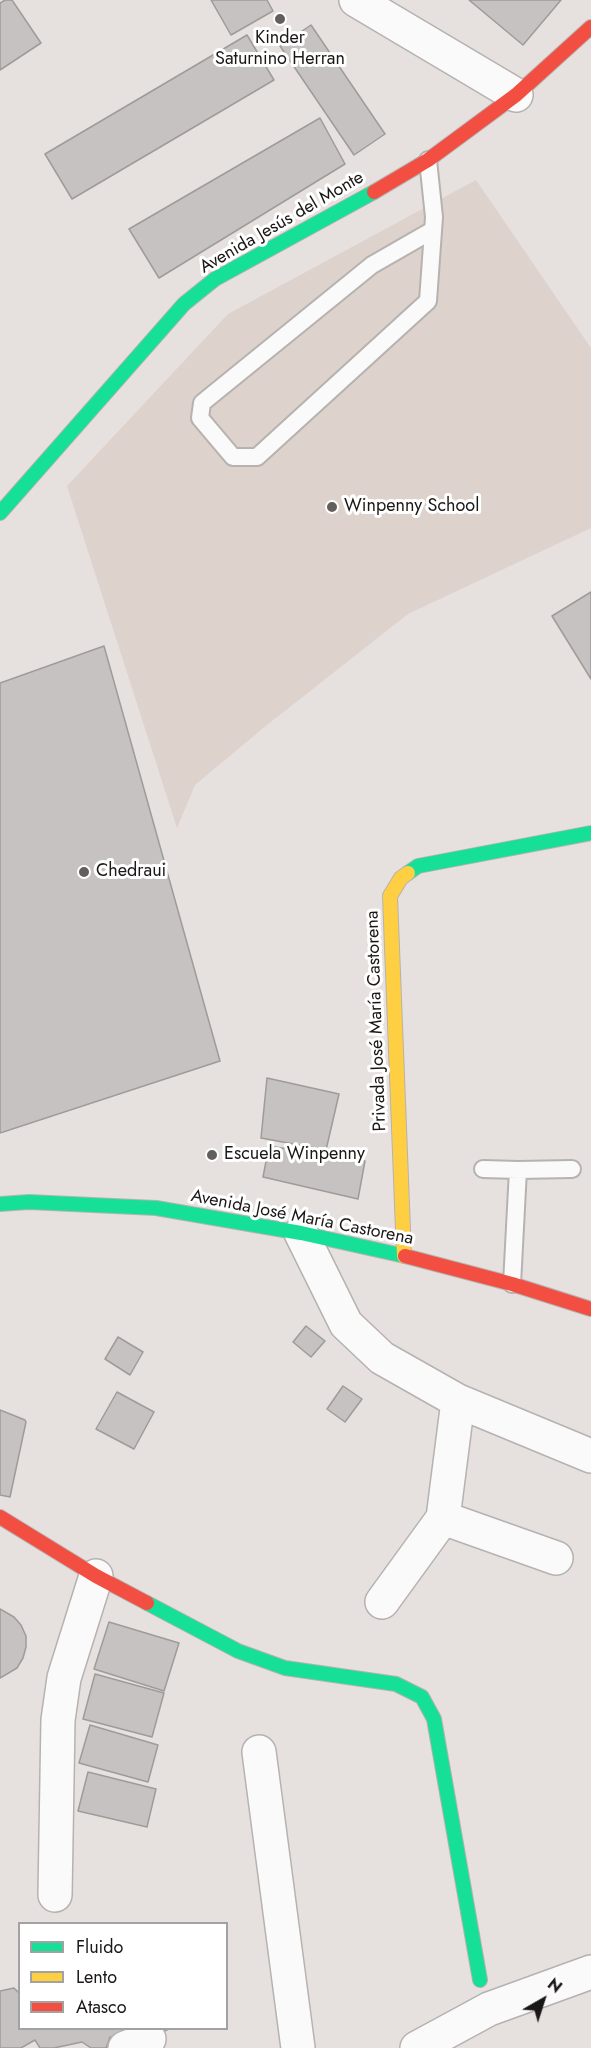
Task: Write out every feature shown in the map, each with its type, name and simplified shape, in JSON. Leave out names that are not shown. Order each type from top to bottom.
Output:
[{"type":"street","points":[[356,0],[516,95]]},
{"type":"street","name":"Avenida Jesús del Monte","points":[[0,513],[183,304],[215,279],[333,216],[428,160],[516,95],[591,27]]},
{"type":"street","name":"Privada José María Castorena","points":[[404,1256],[390,896],[400,878],[418,866],[591,833]]},
{"type":"street","name":"Avenida José María Castorena","points":[[0,1204],[29,1202],[156,1208],[301,1233],[404,1256],[512,1284],[591,1309]]},
{"type":"street","points":[[301,1233],[346,1324],[382,1358],[458,1401],[591,1456]]},
{"type":"street","points":[[382,1602],[443,1518],[458,1401]]},
{"type":"street","points":[[0,1517],[96,1576],[238,1651],[285,1668],[396,1684],[422,1697],[434,1719],[484,1994]]},
{"type":"street","points":[[443,1518],[556,1558]]},
{"type":"street","points":[[55,1895],[58,1720],[64,1678],[96,1576]]},
{"type":"street","points":[[259,1752],[298,2048]]},
{"type":"street","points":[[417,2048],[484,1994],[591,1972]]},
{"type":"lane","points":[[428,160],[434,217],[433,231],[428,301],[257,456],[233,457],[200,418],[201,403],[372,266],[433,231]]},
{"type":"lane","points":[[483,1169],[572,1169]]},
{"type":"lane","points":[[512,1284],[518,1170]]},
{"type":"shaded area","name":"Winpenny School","points":[[476,180],[591,348],[591,528],[408,614],[195,785],[177,828],[67,486],[228,314]]},
{"type":"building","points":[[12,0],[41,43],[0,70],[0,3]]},
{"type":"building","points":[[211,0],[267,0],[273,11],[231,35]]},
{"type":"building","points":[[469,0],[561,0],[523,45]]},
{"type":"building","points":[[311,25],[385,134],[354,155],[280,46]]},
{"type":"building","points":[[247,35],[274,80],[72,199],[45,154]]},
{"type":"building","points":[[320,118],[345,164],[159,278],[129,229]]},
{"type":"building","points":[[591,592],[591,679],[552,616]]},
{"type":"building","name":"Chedraui","points":[[104,646],[220,1061],[0,1133],[0,683]]},
{"type":"building","points":[[267,1078],[339,1094],[326,1150],[261,1138]]},
{"type":"building","points":[[269,1146],[365,1161],[358,1199],[263,1177]]},
{"type":"building","points":[[306,1326],[325,1341],[311,1357],[293,1342]]},
{"type":"building","points":[[118,1337],[143,1352],[130,1375],[105,1359]]},
{"type":"building","points":[[343,1386],[362,1399],[345,1422],[327,1409]]},
{"type":"building","points":[[117,1392],[154,1412],[134,1449],[96,1429]]},
{"type":"building","points":[[0,1410],[26,1422],[10,1497],[0,1495]]},
{"type":"building","points":[[0,1609],[14,1617],[21,1625],[26,1636],[26,1647],[17,1668],[0,1678]]},
{"type":"building","points":[[109,1622],[179,1643],[164,1691],[94,1669]]},
{"type":"building","points":[[95,1674],[164,1693],[152,1737],[83,1719]]},
{"type":"building","points":[[90,1725],[158,1745],[148,1782],[79,1763]]},
{"type":"building","points":[[88,1772],[156,1789],[147,1827],[78,1811]]},
{"type":"building","points":[[14,1988],[18,1992],[18,2030],[167,2030],[152,2036],[110,2037],[106,2048],[91,2048],[82,2042],[54,2048],[40,2048],[35,2040],[21,2048],[0,2048],[0,1991]]},
{"type":"traffic: fast","points":[[0,513],[184,304],[215,279],[374,192]]},
{"type":"traffic: fast","points":[[408,873],[418,866],[591,833]]},
{"type":"traffic: fast","points":[[0,1204],[29,1202],[156,1208],[301,1233],[405,1256]]},
{"type":"traffic: fast","points":[[147,1603],[238,1651],[285,1668],[396,1684],[422,1697],[434,1719],[480,1980]]},
{"type":"traffic: slow","points":[[404,1256],[390,896],[401,878],[408,873]]},
{"type":"traffic: jam","points":[[374,192],[428,160],[516,95],[591,27]]},
{"type":"traffic: jam","points":[[405,1256],[512,1284],[591,1309]]},
{"type":"traffic: jam","points":[[0,1517],[96,1576],[147,1603]]},
{"type":"place","name":"Kinder Saturnino Herran","points":[[280,19]]},
{"type":"place","name":"Winpenny School","points":[[332,507]]},
{"type":"place","name":"Chedraui","points":[[84,872]]},
{"type":"place","name":"Escuela Winpenny","points":[[212,1155]]}]
